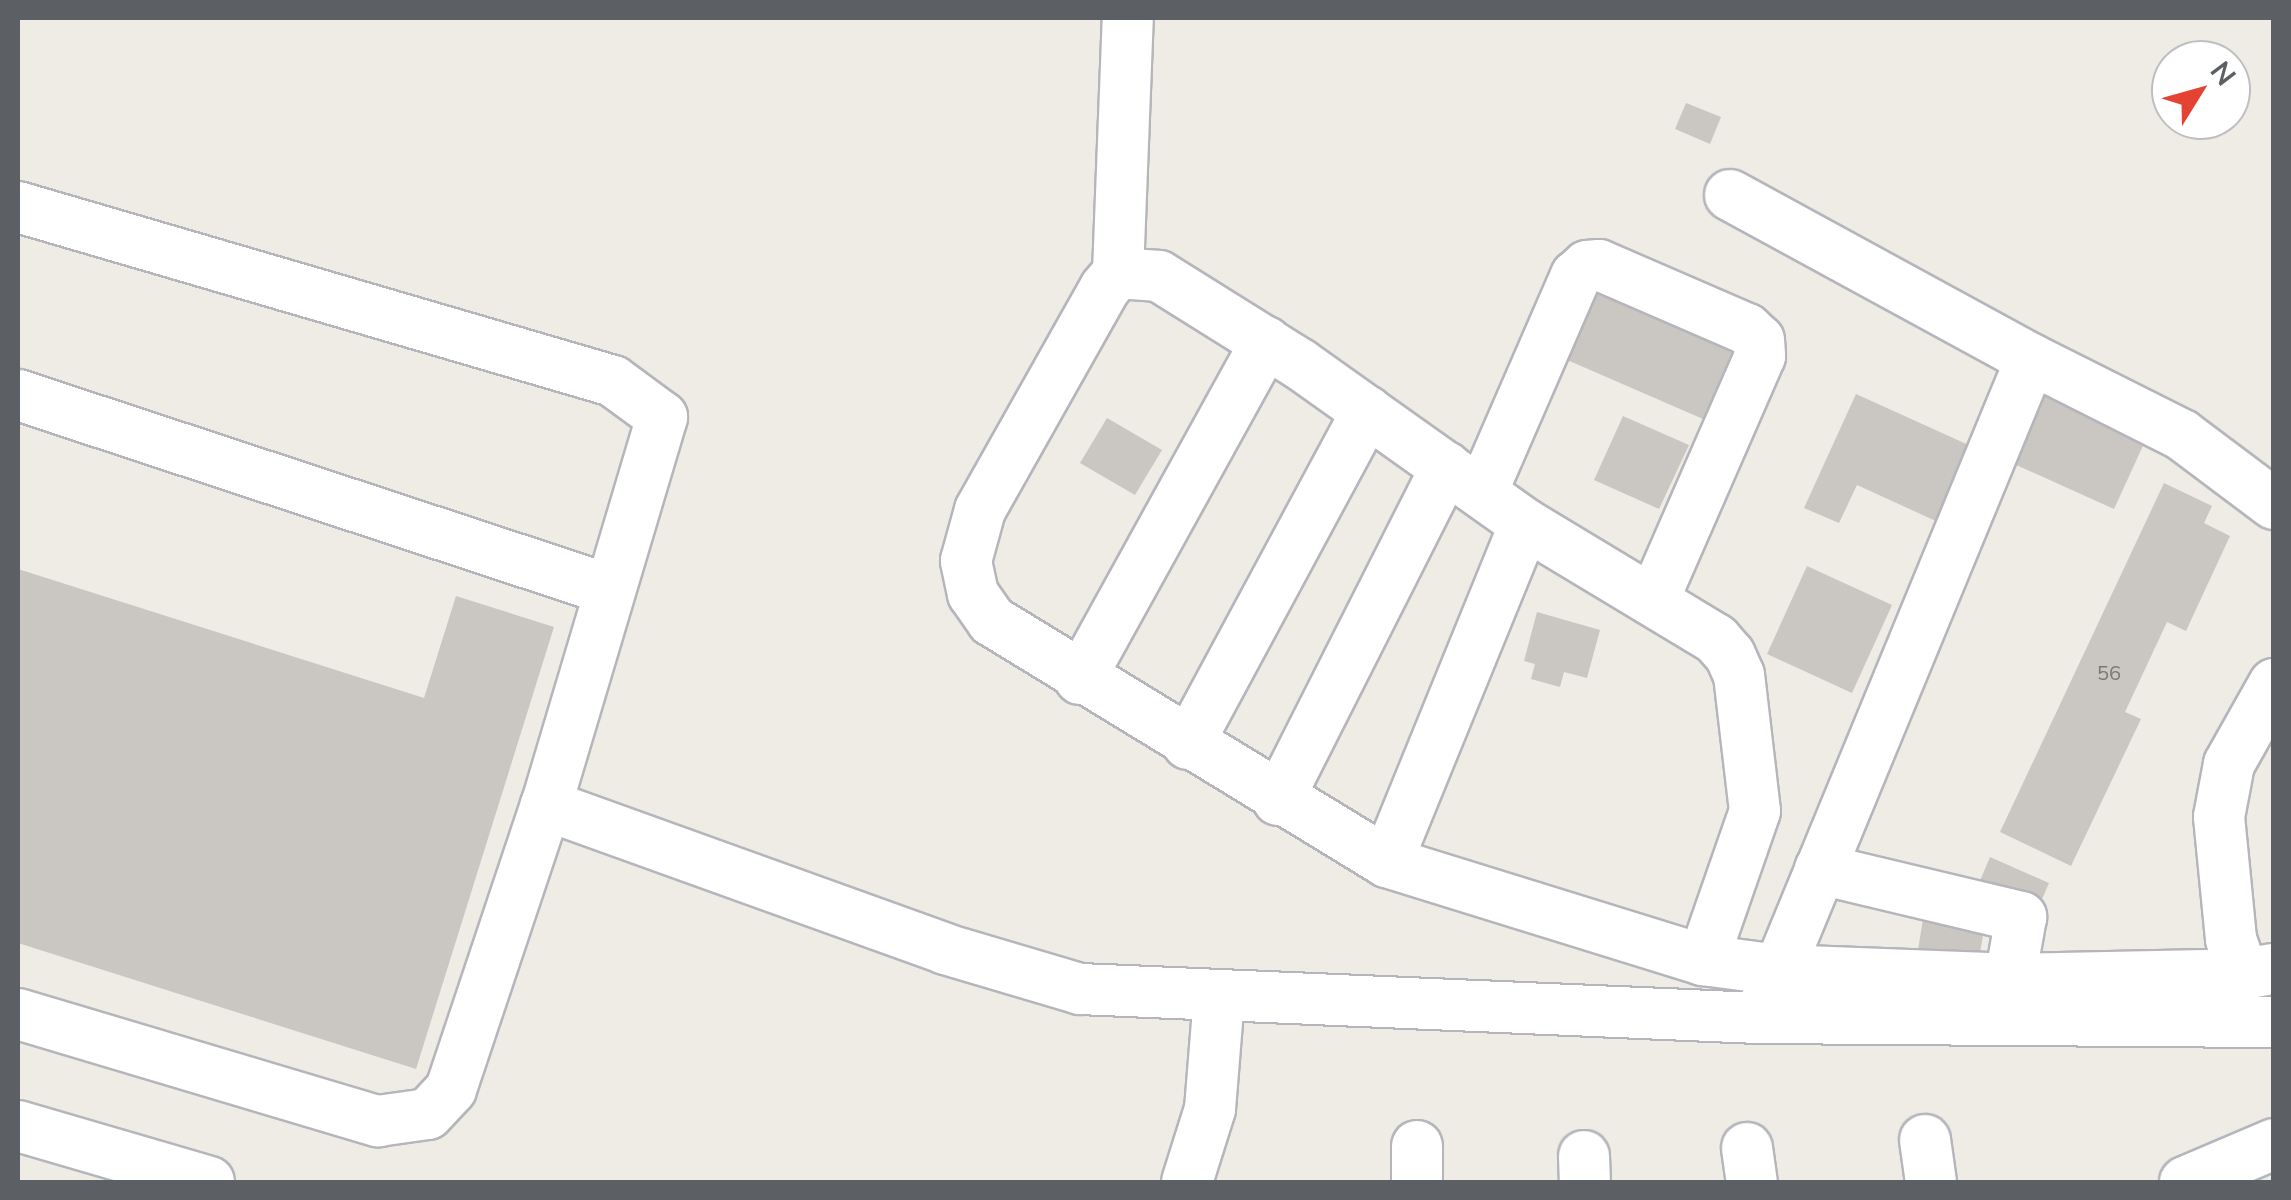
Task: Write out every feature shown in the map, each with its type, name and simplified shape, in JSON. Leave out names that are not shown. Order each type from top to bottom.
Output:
[{"type":"lane","points":[[1128,18],[1118,272],[980,510],[966,560],[974,594],[992,620],[1080,679],[1387,862],[1704,960],[1778,970],[2010,979],[2258,972]]},
{"type":"lane","points":[[1730,196],[2032,359],[2172,429],[2274,504]]},
{"type":"lane","points":[[18,207],[613,381],[662,417],[546,804],[450,1089],[428,1114],[378,1121],[18,1014]]},
{"type":"lane","points":[[1278,800],[1464,480],[1576,276],[1588,266],[1600,265],[1747,330],[1760,340],[1760,356],[1654,601]]},
{"type":"lane","points":[[1118,272],[1159,276],[1266,342],[1526,524],[1716,640],[1730,655],[1741,692],[1755,811],[1704,960]]},
{"type":"lane","points":[[1080,679],[1266,342]]},
{"type":"lane","points":[[1759,1018],[2032,359]]},
{"type":"lane","points":[[18,396],[610,590]]},
{"type":"lane","points":[[1188,744],[1367,411]]},
{"type":"lane","points":[[1387,862],[1526,524]]},
{"type":"lane","points":[[2258,972],[2231,939],[2218,817],[2228,764],[2274,684]]},
{"type":"lane","points":[[546,804],[945,948],[1080,989],[1759,1018],[2274,1022]]},
{"type":"lane","points":[[1820,869],[2021,917],[2010,979]]},
{"type":"lane","points":[[1187,1182],[1210,1109],[1218,997]]},
{"type":"lane","points":[[18,1126],[209,1182]]},
{"type":"lane","points":[[2185,1182],[2274,1144]]},
{"type":"building","points":[[1686,103],[1721,117],[1710,144],[1675,129]]},
{"type":"building","points":[[1592,279],[1736,342],[1703,419],[1558,356]]},
{"type":"building","points":[[2045,391],[2147,437],[2114,509],[2012,463]]},
{"type":"building","points":[[1856,394],[1973,447],[1938,522],[1857,485],[1839,523],[1804,508]]},
{"type":"building","points":[[1623,416],[1689,445],[1659,509],[1594,480]]},
{"type":"building","points":[[1107,418],[1162,450],[1135,495],[1080,463]]},
{"type":"building","points":[[2164,483],[2212,506],[2204,523],[2230,536],[2186,631],[2167,622],[2125,712],[2141,719],[2071,866],[2000,832]]},
{"type":"building","points":[[1807,566],[1892,605],[1852,693],[1767,654]]},
{"type":"building","points":[[18,569],[424,698],[456,596],[554,627],[416,1069],[18,943]]},
{"type":"building","points":[[1537,612],[1600,630],[1587,678],[1564,672],[1560,687],[1531,679],[1535,664],[1524,661]]},
{"type":"building","points":[[1990,857],[2049,883],[2036,913],[1977,888]]},
{"type":"building","points":[[1925,907],[1986,917],[1979,959],[1918,950]]}]
